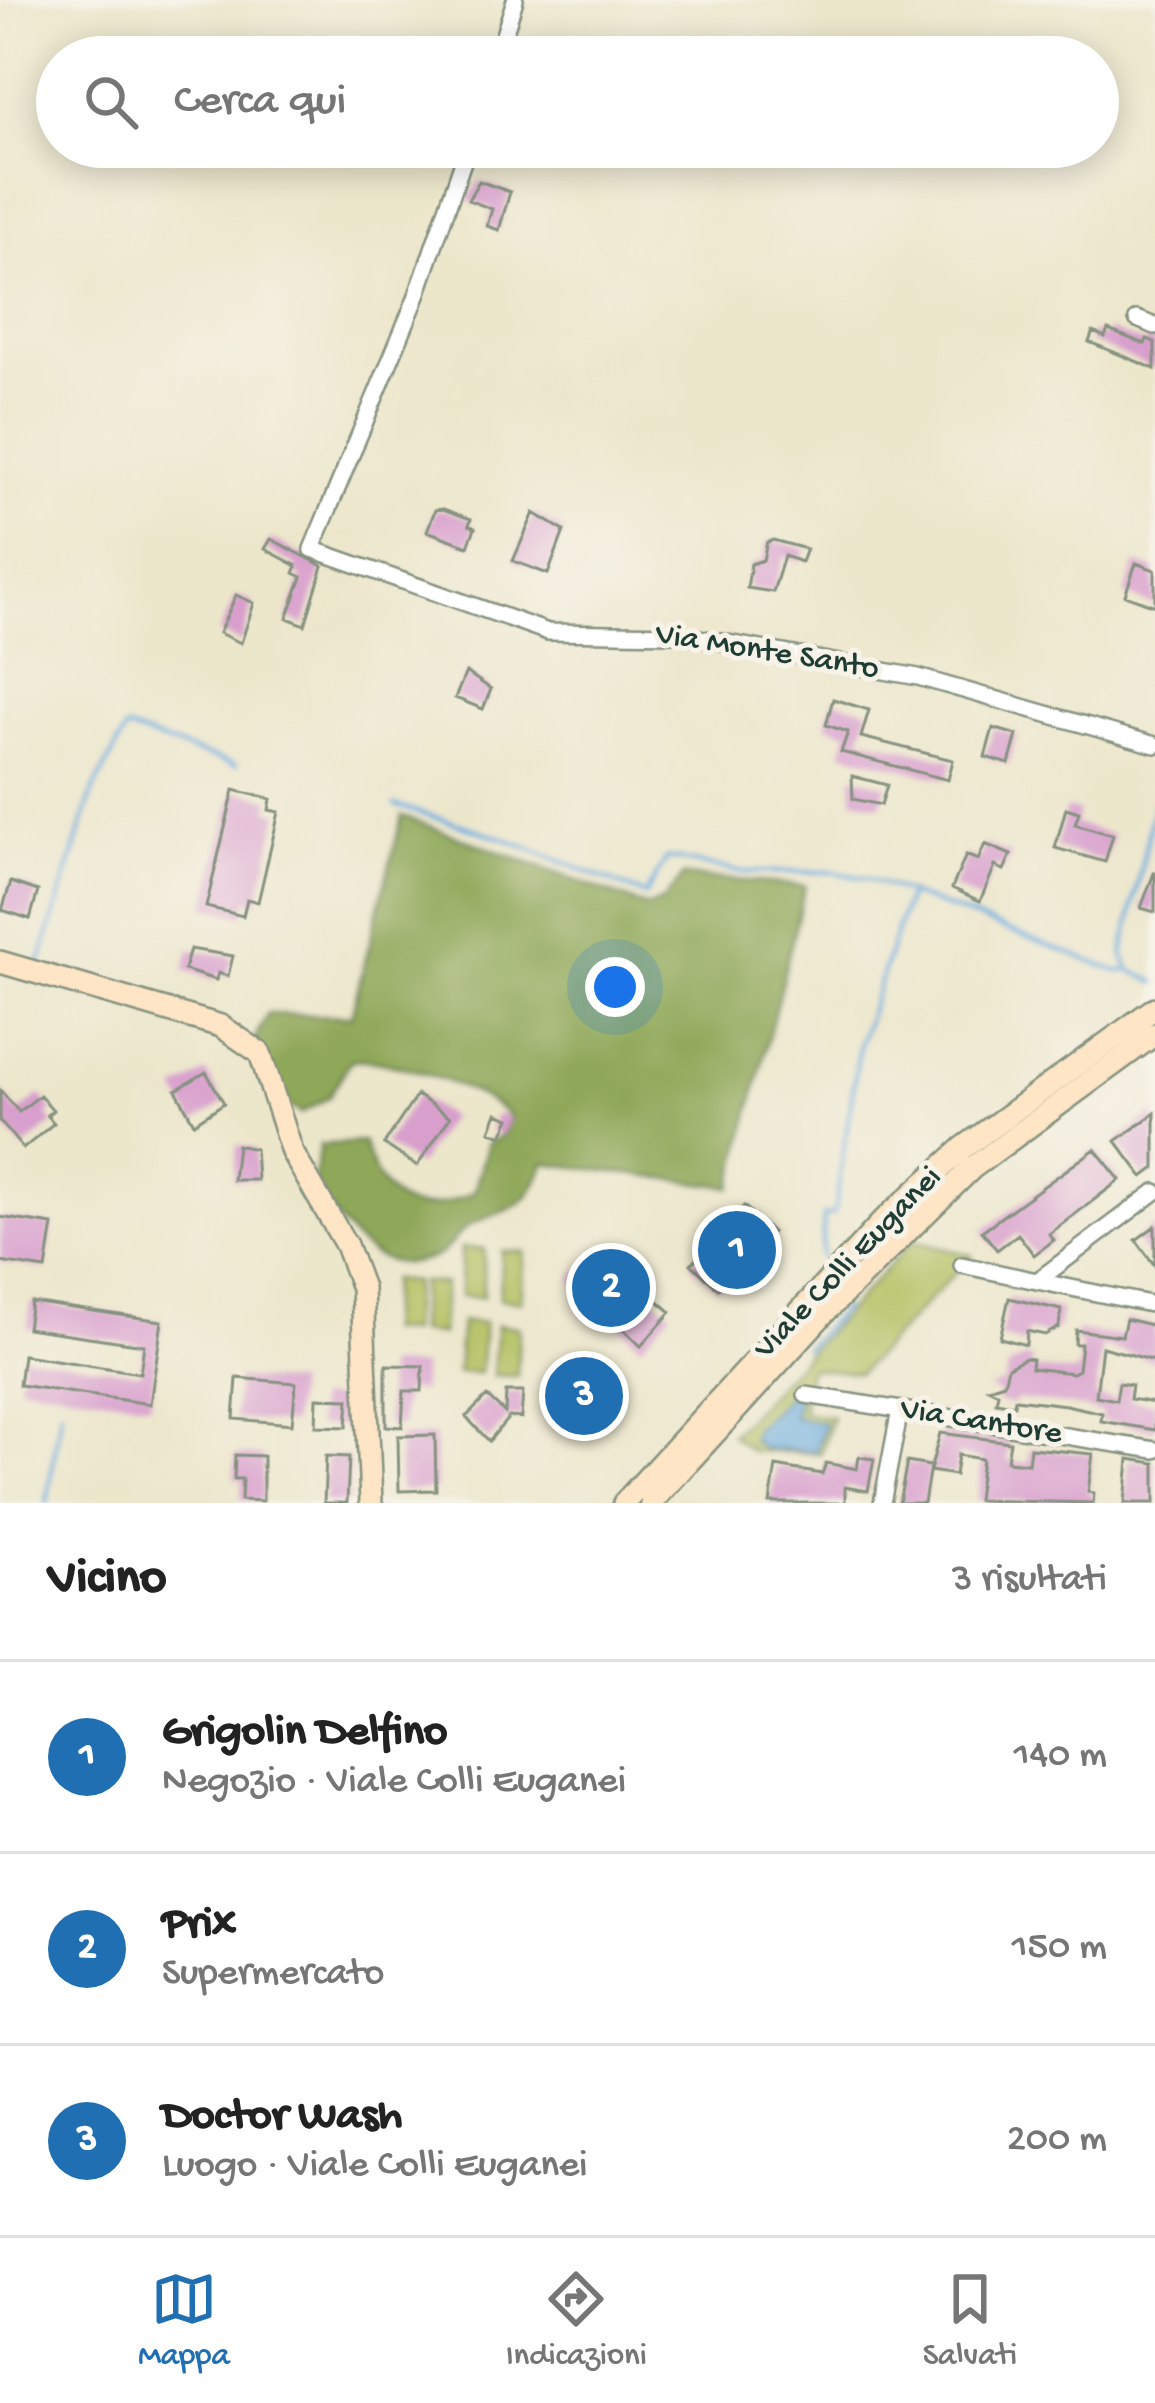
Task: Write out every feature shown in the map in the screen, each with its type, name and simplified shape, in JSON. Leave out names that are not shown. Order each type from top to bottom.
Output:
[{"type":"main road","points":[[0,962],[221,1026],[260,1053],[292,1152],[346,1245],[362,1288],[371,1503]]},
{"type":"main road","name":"Viale Colli Euganei","points":[[624,1503],[883,1221],[963,1148],[1155,1008]]},
{"type":"main road","name":"Viale Colli Euganei","points":[[651,1503],[824,1313],[972,1168],[1155,1034]]},
{"type":"street","points":[[504,36],[515,0]]},
{"type":"street","name":"Via Monte Santo","points":[[461,168],[415,301],[311,549],[548,632],[677,634],[919,677],[1155,745]]},
{"type":"street","points":[[1137,319],[1155,326]]},
{"type":"street","points":[[1036,1281],[1155,1192]]},
{"type":"street","points":[[962,1265],[1155,1305]]},
{"type":"street","name":"Via Cantore","points":[[806,1395],[1155,1450]]},
{"type":"street","points":[[882,1503],[900,1410]]},
{"type":"green space","points":[[402,816],[647,907],[663,901],[683,876],[805,886],[732,1187],[544,1163],[524,1200],[465,1228],[436,1256],[395,1262],[378,1256],[348,1233],[313,1184],[320,1145],[363,1142],[391,1195],[417,1207],[433,1206],[474,1192],[488,1143],[502,1136],[510,1118],[461,1087],[411,1069],[366,1060],[351,1060],[328,1098],[301,1113],[281,1101],[254,1040],[268,1014],[351,1016]]},
{"type":"green space","points":[[912,1241],[972,1255],[859,1373],[809,1368],[802,1412],[832,1417],[821,1453],[751,1451],[731,1435]]},
{"type":"green space","points":[[461,1248],[484,1249],[483,1297],[460,1296]]},
{"type":"green space","points":[[502,1251],[525,1252],[521,1301],[499,1299]]},
{"type":"green space","points":[[391,1280],[414,1282],[410,1332],[387,1331]]},
{"type":"green space","points":[[421,1282],[444,1284],[441,1334],[418,1332]]},
{"type":"green space","points":[[461,1322],[484,1323],[480,1373],[457,1372]]},
{"type":"green space","points":[[497,1325],[519,1327],[517,1376],[493,1375]]},
{"type":"water","points":[[794,1390],[800,1392],[793,1417],[825,1423],[816,1451],[765,1449],[752,1441],[753,1430]]},
{"type":"building","points":[[479,181],[510,192],[499,230],[487,226],[492,209],[468,200]]},
{"type":"building","points":[[1108,330],[1145,344],[1147,339],[1155,342],[1155,369],[1089,342],[1093,332],[1105,337]]},
{"type":"building","points":[[435,510],[471,519],[469,525],[475,528],[468,546],[427,531]]},
{"type":"building","points":[[534,513],[564,531],[548,574],[513,561]]},
{"type":"building","points":[[271,539],[323,566],[305,625],[287,618],[302,577],[294,573],[297,566],[265,549]]},
{"type":"building","points":[[767,542],[806,549],[801,562],[784,556],[773,592],[747,588],[751,564],[763,560]]},
{"type":"building","points":[[1136,563],[1155,570],[1155,606],[1125,595]]},
{"type":"building","points":[[236,595],[254,603],[241,643],[219,633]]},
{"type":"building","points":[[466,672],[491,689],[483,709],[455,698]]},
{"type":"building","points":[[833,699],[869,710],[861,737],[953,760],[948,780],[841,752],[848,732],[826,725]]},
{"type":"building","points":[[993,728],[1017,735],[1009,764],[985,757]]},
{"type":"building","points":[[852,776],[887,785],[881,805],[853,799]]},
{"type":"building","points":[[234,790],[271,799],[269,810],[279,812],[258,902],[247,899],[243,916],[206,907]]},
{"type":"building","points":[[1066,808],[1079,812],[1075,824],[1113,835],[1105,862],[1055,848]]},
{"type":"building","points":[[985,844],[1011,855],[1004,870],[995,866],[980,901],[952,888],[966,855],[978,860]]},
{"type":"building","points":[[1155,873],[1155,912],[1141,908]]},
{"type":"building","points":[[11,882],[38,891],[30,919],[2,910]]},
{"type":"building","points":[[190,949],[233,956],[228,976],[218,973],[216,980],[184,970]]},
{"type":"building","points":[[206,1072],[224,1103],[194,1123],[176,1090]]},
{"type":"building","points":[[0,1090],[19,1112],[40,1095],[53,1110],[47,1115],[54,1123],[23,1149],[0,1121]]},
{"type":"building","points":[[417,1095],[450,1117],[417,1166],[384,1144]]},
{"type":"building","points":[[497,1113],[510,1118],[502,1136],[490,1131]]},
{"type":"building","points":[[1155,1113],[1155,1168],[1143,1177],[1116,1141]]},
{"type":"building","points":[[237,1145],[255,1149],[257,1180],[233,1180]]},
{"type":"building","points":[[1095,1149],[1120,1180],[1049,1234],[1054,1240],[1034,1255],[1018,1234],[997,1250],[982,1231]]},
{"type":"building","points":[[744,1206],[772,1232],[718,1289],[691,1264]]},
{"type":"building","points":[[0,1217],[53,1225],[46,1269],[0,1262]]},
{"type":"building","points":[[1155,1226],[1155,1266],[1136,1240]]},
{"type":"building","points":[[598,1250],[671,1312],[641,1346],[571,1279]]},
{"type":"building","points":[[1009,1298],[1061,1310],[1059,1327],[1045,1335],[1027,1331],[1026,1345],[1000,1338]]},
{"type":"building","points":[[31,1302],[162,1321],[150,1404],[19,1385],[23,1355],[140,1373],[144,1345],[27,1328]]},
{"type":"building","points":[[1126,1319],[1155,1326],[1155,1361],[1102,1347],[1096,1396],[1116,1400],[1119,1383],[1132,1385],[1130,1399],[1155,1403],[1155,1430],[1101,1421],[1102,1413],[1066,1405],[1015,1399],[1014,1405],[996,1402],[998,1393],[988,1388],[1004,1383],[1008,1367],[1025,1358],[1032,1359],[1031,1368],[1078,1370],[1081,1344],[1075,1344],[1076,1330],[1122,1336]]},
{"type":"building","points":[[386,1365],[423,1366],[422,1391],[404,1391],[402,1427],[386,1426]]},
{"type":"building","points":[[237,1378],[296,1383],[292,1424],[234,1419]]},
{"type":"building","points":[[560,1385],[609,1392],[608,1408],[558,1399]]},
{"type":"building","points":[[506,1392],[523,1392],[521,1418],[509,1417],[489,1441],[466,1417],[487,1396],[505,1413]]},
{"type":"building","points":[[317,1398],[349,1399],[347,1427],[316,1426]]},
{"type":"building","points":[[940,1433],[1010,1442],[1007,1461],[1028,1463],[1030,1448],[1093,1454],[1088,1492],[1094,1493],[1093,1503],[977,1500],[982,1459],[958,1455],[955,1475],[930,1471]]},
{"type":"building","points":[[435,1435],[436,1490],[399,1491],[398,1436]]},
{"type":"building","points":[[235,1455],[263,1456],[263,1501],[241,1500],[242,1479],[234,1479]]},
{"type":"building","points":[[326,1456],[349,1457],[347,1503],[324,1503]]},
{"type":"building","points":[[859,1457],[874,1459],[868,1491],[845,1487],[845,1503],[770,1503],[776,1466],[822,1474],[826,1463],[857,1469]]},
{"type":"building","points":[[1129,1459],[1155,1463],[1155,1503],[1125,1503]]},
{"type":"building","points":[[907,1462],[930,1466],[924,1503],[899,1503]]},
{"type":"waterway","points":[[40,963],[92,793],[126,729],[236,765]]},
{"type":"waterway","points":[[1155,802],[1123,954],[1130,970],[1155,982]]},
{"type":"waterway","points":[[395,805],[500,837],[645,895],[667,858],[743,872],[833,872],[869,879],[1117,971],[1130,970]]},
{"type":"waterway","points":[[821,1256],[824,1215],[834,1214],[860,1042],[909,893]]},
{"type":"waterway","points":[[806,1348],[843,1308]]},
{"type":"waterway","points":[[47,1503],[61,1410]]},
{"type":"place","name":"Grigolin Delfino","points":[[737,1250]]},
{"type":"place","name":"Prix","points":[[611,1288]]},
{"type":"place","name":"Doctor Wash","points":[[584,1396]]}]
